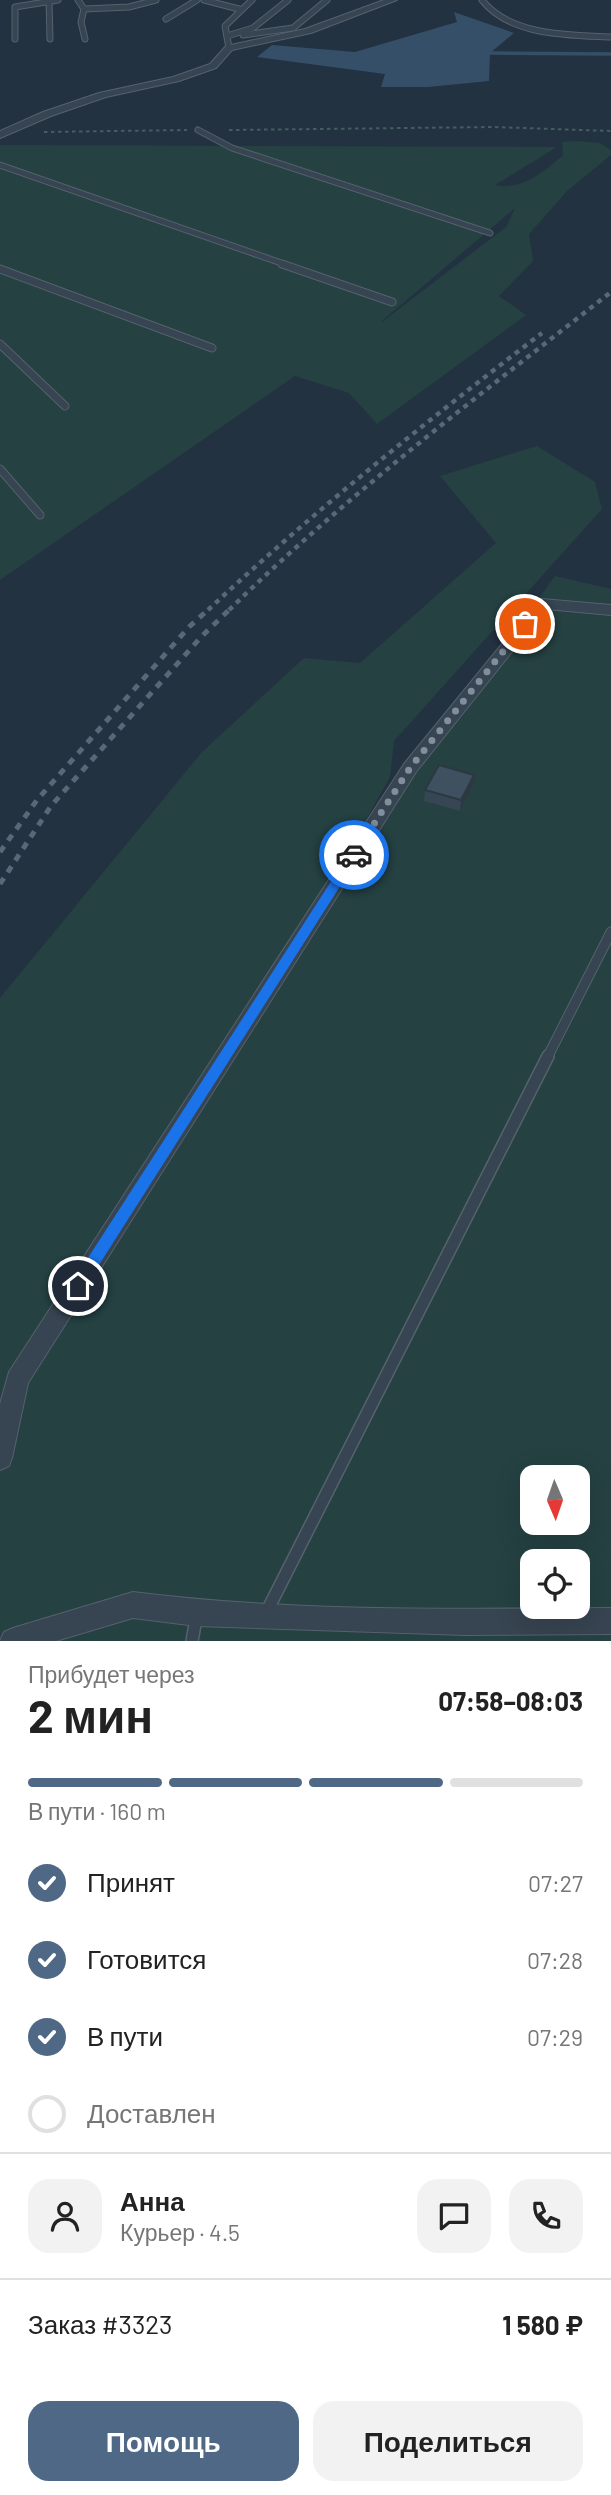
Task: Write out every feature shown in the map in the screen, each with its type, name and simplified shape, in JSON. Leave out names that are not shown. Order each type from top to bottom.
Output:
[{"type":"street","points":[[0,135],[103,95],[176,79],[213,66],[229,48],[309,31],[392,0]]},
{"type":"street","points":[[0,1458],[17,1380],[410,768],[542,604],[611,610]]},
{"type":"street","points":[[13,1641],[133,1605],[197,1613],[265,1615],[466,1631],[611,1621]]},
{"type":"lane","points":[[15,39],[15,7],[58,0]]},
{"type":"lane","points":[[78,0],[84,9],[81,22],[85,39]]},
{"type":"lane","points":[[84,9],[129,7],[156,0]]},
{"type":"lane","points":[[166,19],[197,0]]},
{"type":"lane","points":[[204,0],[239,9]]},
{"type":"lane","points":[[229,48],[225,26],[239,9],[252,0]]},
{"type":"lane","points":[[243,34],[288,0]]},
{"type":"lane","points":[[227,36],[293,28],[327,0]]},
{"type":"lane","points":[[482,0],[485,7],[507,20],[551,33],[611,37]]},
{"type":"lane","points":[[49,1],[50,39]]},
{"type":"lane","points":[[198,130],[233,148],[490,233]]},
{"type":"lane","points":[[0,165],[393,302]]},
{"type":"lane","points":[[0,268],[212,348]]},
{"type":"lane","points":[[0,344],[65,406]]},
{"type":"lane","points":[[0,470],[40,515]]},
{"type":"lane","points":[[265,1615],[611,932]]},
{"type":"lane","points":[[192,1641],[197,1613]]},
{"type":"path","points":[[42,132],[494,127],[611,131]]},
{"type":"green space","points":[[562,142],[600,143],[611,150],[611,155],[567,191],[529,234],[533,261],[499,296],[526,315],[377,424],[349,393],[295,376],[0,580],[0,145],[557,147],[495,185],[505,186],[523,183],[548,168],[563,155]],"holes":[[[515,208],[506,227],[382,322]]]},
{"type":"green space","points":[[537,446],[595,482],[602,509],[394,741],[390,777],[342,863],[555,576],[611,589],[611,1641],[0,1641],[0,998],[202,752],[304,658],[360,663],[496,543],[440,476]]},
{"type":"water","points":[[454,12],[514,33],[490,53],[489,81],[428,87],[381,87],[385,74],[257,57],[272,45],[355,52],[457,22]]},
{"type":"building","points":[[439,765],[474,775],[461,800],[425,790]]},
{"type":"waterway","points":[[490,53],[611,54]]},
{"type":"railway","points":[[229,610],[368,485],[611,292]]},
{"type":"railway","points":[[208,610],[372,467],[542,333]]},
{"type":"railway","points":[[0,852],[37,800],[189,627],[210,608]]},
{"type":"railway","points":[[0,884],[51,806],[201,637],[231,608]]},
{"type":"way so far","points":[[354,855],[410,768],[525,624]]},
{"type":"route","points":[[78,1286],[354,855]]}]
